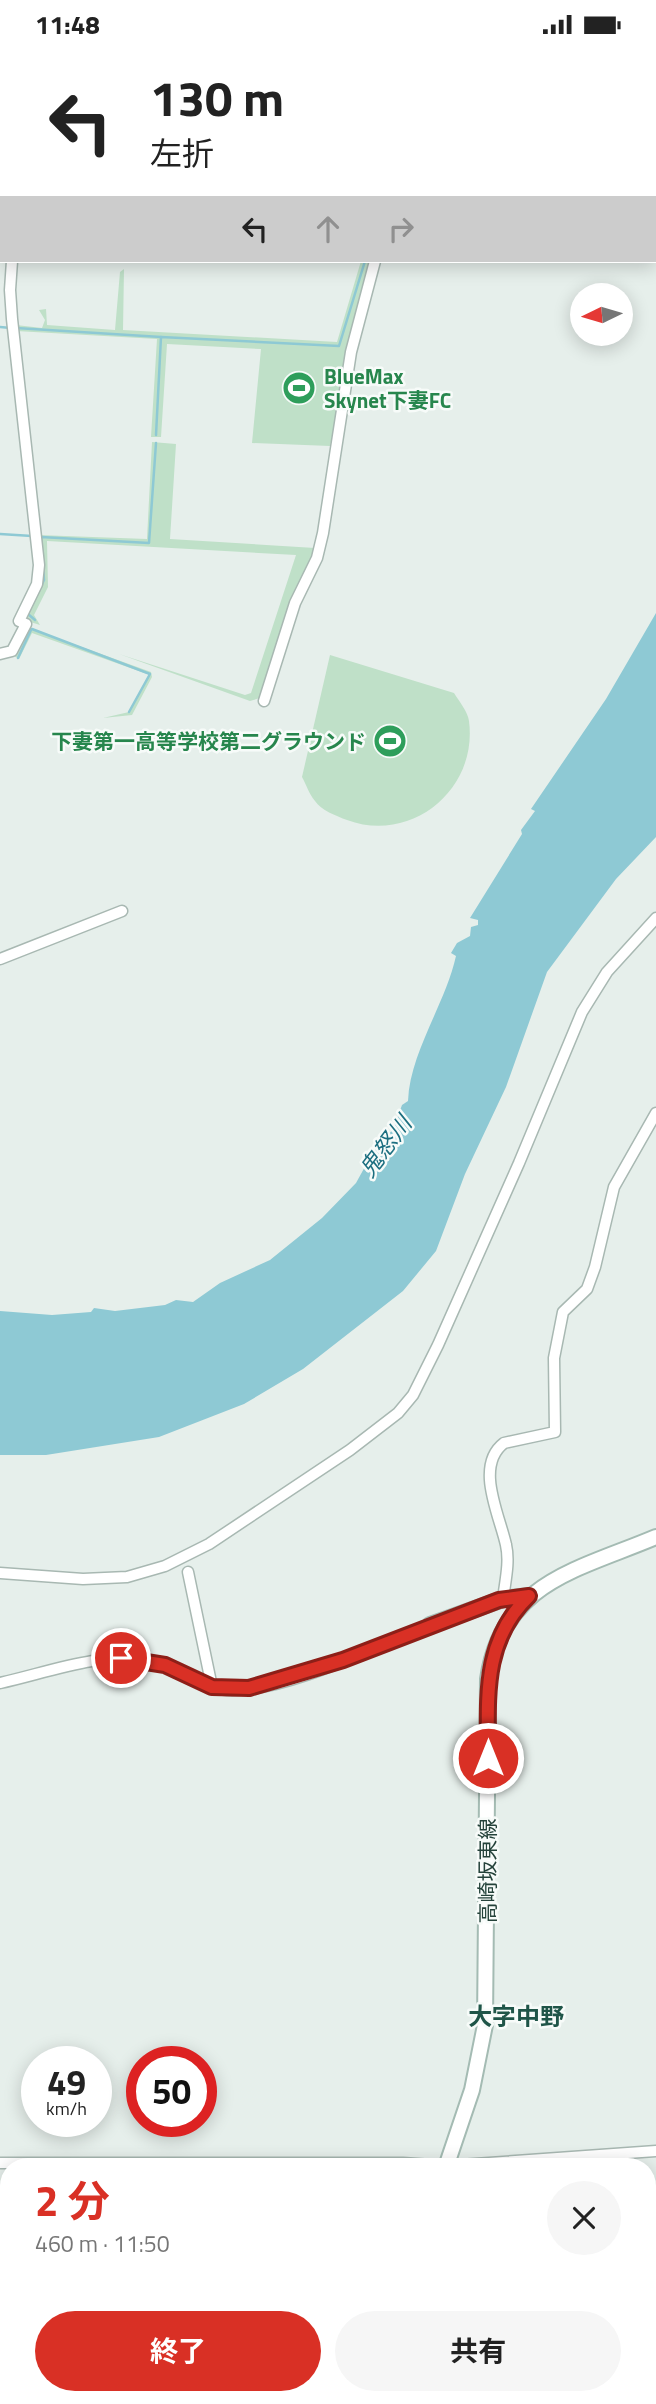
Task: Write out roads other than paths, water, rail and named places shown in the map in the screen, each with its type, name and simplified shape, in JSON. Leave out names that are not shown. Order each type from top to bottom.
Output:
[{"type":"main road","name":"高崎坂東線","points":[[449,2158],[472,2090],[485,2025],[489,1670],[503,1628],[529,1596],[554,1579],[656,1537]]},
{"type":"main road","points":[[429,1625],[503,1599],[529,1596]]},
{"type":"street","points":[[0,654],[12,650],[24,632],[26,624],[19,621],[39,577],[11,309],[12,263]]},
{"type":"street","points":[[264,701],[296,603],[317,558],[351,352],[374,263]]},
{"type":"street","points":[[0,959],[122,911]]},
{"type":"street","points":[[0,1573],[83,1579],[127,1577],[165,1566],[209,1544],[351,1450],[398,1413],[412,1395],[438,1345],[519,1163],[582,1012],[607,972],[656,918]]},
{"type":"street","points":[[503,1599],[507,1546],[492,1495],[492,1461],[504,1443],[555,1432],[554,1358],[563,1312],[587,1289],[595,1267],[614,1187],[656,1113]]},
{"type":"street","points":[[188,1572],[212,1687]]},
{"type":"street","points":[[0,1683],[121,1658],[165,1665],[212,1687],[249,1688],[292,1678],[429,1625]]},
{"type":"street","points":[[558,2158],[656,2151]]},
{"type":"water","name":"鬼怒川","points":[[656,613],[656,837],[616,879],[547,972],[506,1087],[465,1174],[436,1251],[403,1291],[303,1369],[244,1404],[159,1437],[46,1455],[0,1455],[0,1311],[52,1315],[91,1312],[94,1308],[115,1311],[165,1305],[176,1300],[193,1302],[220,1283],[270,1260],[322,1218],[356,1183],[378,1143],[393,1130],[402,1105],[408,1101],[410,1083],[421,1047],[451,974],[456,956],[451,953],[457,943],[470,936],[471,927],[478,925],[478,920],[470,918],[522,834],[521,830],[535,811],[531,809],[606,699]]},
{"type":"waterway","points":[[156,435],[161,337],[339,346],[364,263]]},
{"type":"waterway","points":[[0,327],[11,328]]},
{"type":"waterway","points":[[16,328],[161,337]]},
{"type":"waterway","points":[[32,605],[44,580],[41,537],[149,543],[156,443]]},
{"type":"waterway","points":[[0,534],[32,536]]},
{"type":"waterway","points":[[28,614],[35,620]]},
{"type":"waterway","points":[[32,629],[150,674],[129,712]]},
{"type":"waterway","points":[[18,658],[31,630]]},
{"type":"place","name":"BlueMax Skynet下妻FC","points":[[299,388]]},
{"type":"place","name":"下妻第一高等学校第二グラウンド","points":[[390,741]]},
{"type":"district","name":"大字中野","points":[[516,2016]]}]
